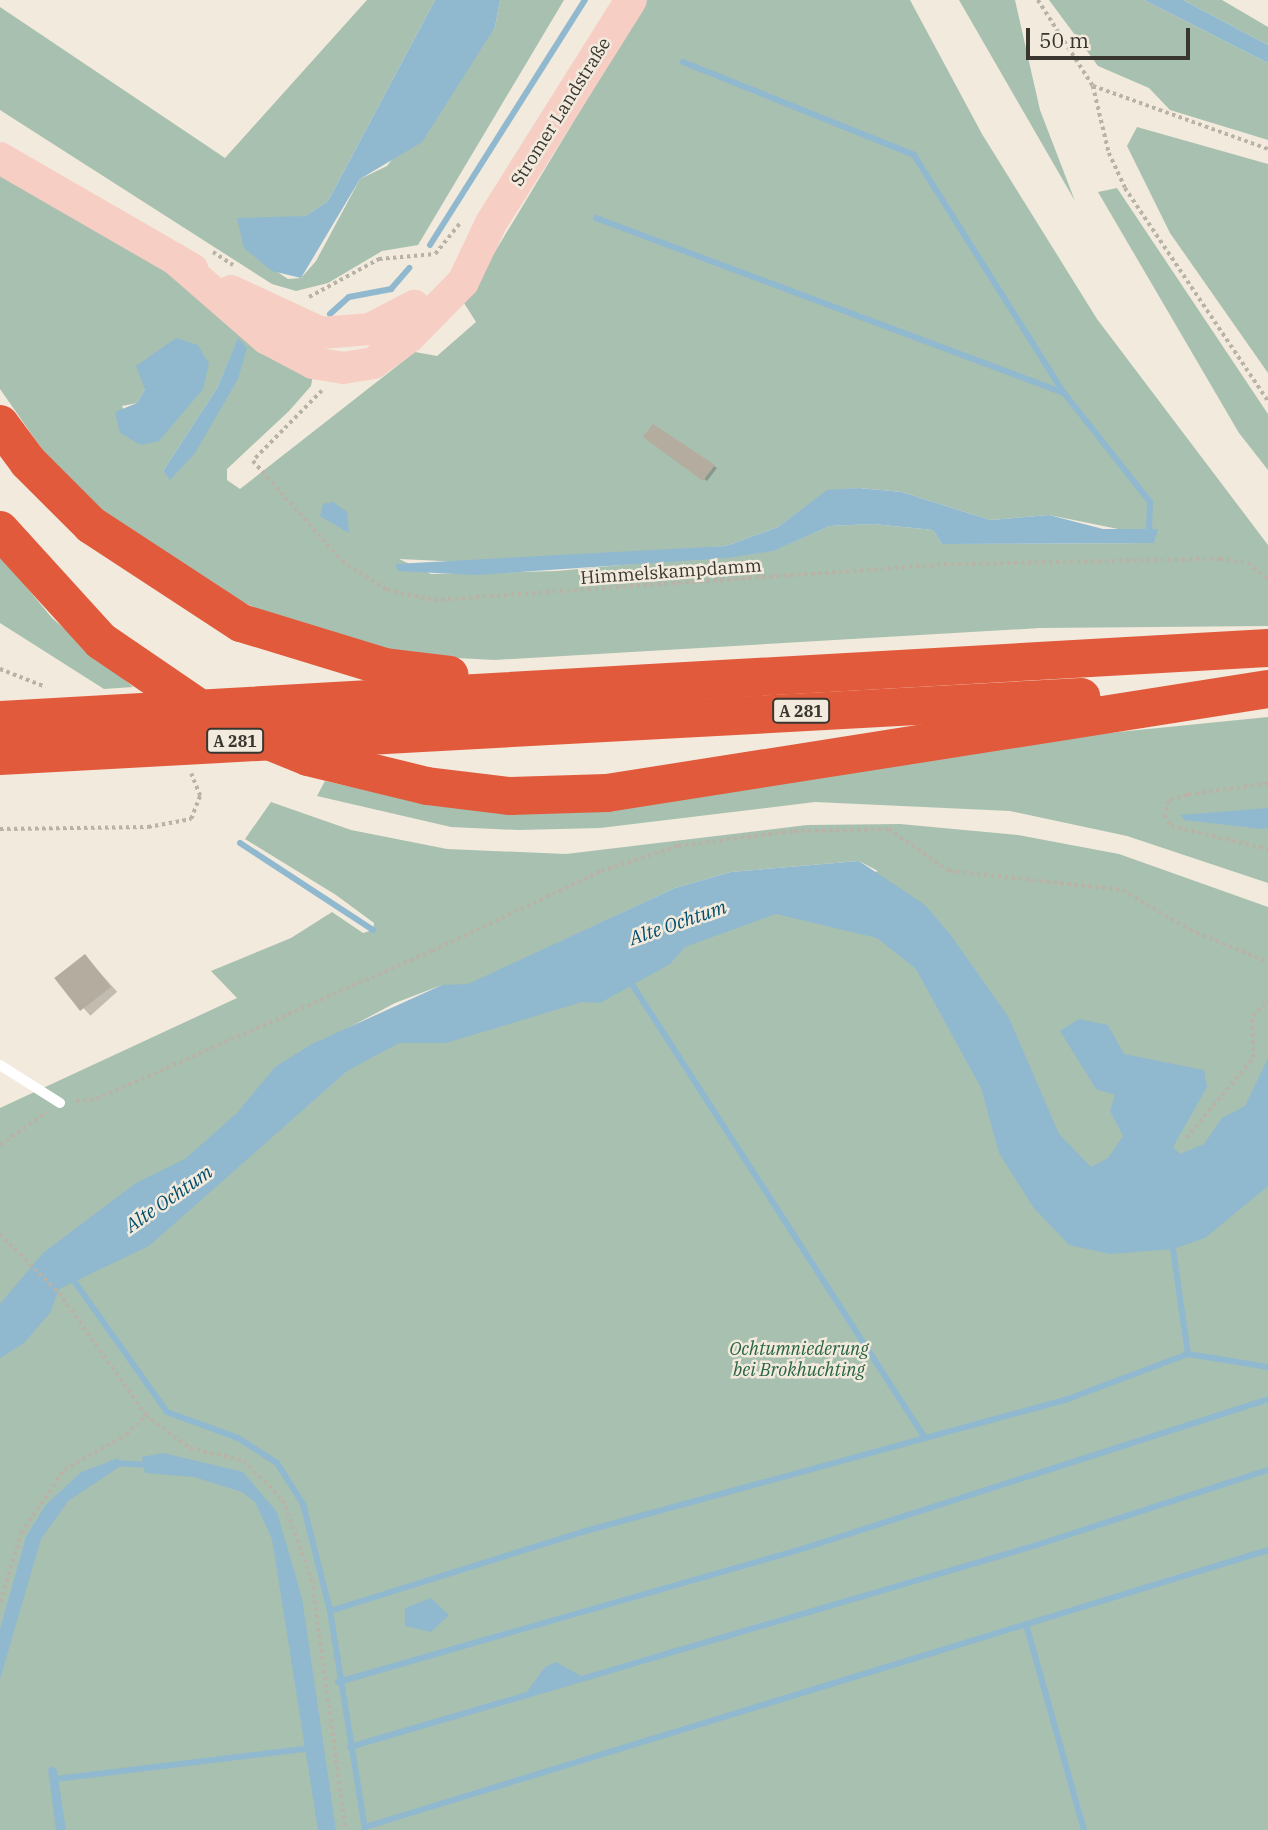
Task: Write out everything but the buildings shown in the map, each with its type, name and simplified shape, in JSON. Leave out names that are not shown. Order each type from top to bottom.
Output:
[{"type":"highway","points":[[0,424],[28,462],[91,525],[241,623],[385,667],[599,683]]},
{"type":"highway","points":[[0,530],[101,641],[217,720],[308,757],[427,786],[510,796],[607,793],[1268,689]]},
{"type":"highway","name":"A 281","points":[[0,720],[73,704],[258,704],[1268,648]]},
{"type":"highway","name":"A 281","points":[[0,757],[334,735],[1268,689]]},
{"type":"street","name":"Stromer Landstraße","points":[[175,259],[266,338],[313,363],[343,368],[373,363],[409,337],[463,282],[491,223],[631,0]]},
{"type":"street","name":"Stromer Landstraße","points":[[0,158],[282,319],[321,333],[370,329],[414,306]]},
{"type":"street","name":"Stromer Landstraße","points":[[343,368],[414,306],[491,223]]},
{"type":"lane","points":[[0,1065],[60,1103]]},
{"type":"path","points":[[1038,0],[1093,86],[1109,153],[1125,188],[1268,401]]},
{"type":"path","points":[[1093,86],[1268,149]]},
{"type":"path","points":[[209,249],[243,271]]},
{"type":"path","points":[[298,298],[314,297],[379,260],[435,254]]},
{"type":"path","name":"Himmelskampdamm","points":[[343,368],[253,461],[342,561],[387,590],[435,600],[951,564],[1220,559],[1248,564],[1268,579]]},
{"type":"path","points":[[0,669],[73,704]]},
{"type":"path","points":[[0,829],[148,827],[191,819],[200,796],[195,783]]},
{"type":"path","points":[[1268,784],[1186,794],[1169,800],[1165,815],[1171,826],[1268,849]]},
{"type":"path","points":[[0,1145],[60,1103],[96,1099],[601,871],[678,846],[794,831],[888,829],[949,871],[1123,890],[1190,930],[1268,962]]},
{"type":"path","points":[[1186,1138],[1253,1058],[1252,1016],[1268,1001]]},
{"type":"path","points":[[0,1234],[31,1262],[59,1293],[146,1415],[190,1448],[244,1461],[283,1500],[312,1580],[346,1830]]},
{"type":"path","points":[[0,1602],[21,1533],[64,1470],[126,1435],[146,1415]]},
{"type":"green space","points":[[367,0],[435,0],[328,201],[305,216],[262,222],[262,262],[288,279],[301,278],[316,261],[360,179],[387,166],[495,27],[500,0],[564,0],[418,245],[382,251],[328,283],[296,291],[272,284],[0,110],[0,7],[225,158]]},
{"type":"green space","points":[[647,0],[910,0],[982,134],[1097,319],[1268,545],[1268,626],[1040,628],[494,660],[401,655],[336,642],[209,588],[93,503],[46,455],[0,389],[0,172],[160,265],[313,374],[311,386],[289,411],[227,469],[227,480],[240,489],[415,352],[437,356],[476,322],[464,303]],"holes":[[[238,339],[246,348],[170,479],[163,471],[217,388]],[[145,389],[141,445],[122,406],[137,403]],[[859,488],[902,492],[990,520],[1049,515],[1138,533],[1153,543],[942,544],[933,530],[873,524],[830,526],[772,551],[557,571],[431,574],[399,559],[485,563],[726,546],[778,527],[827,491]]]},
{"type":"green space","points":[[959,0],[1015,0],[1040,110],[1075,201]]},
{"type":"green space","points":[[1049,0],[1144,0],[1268,63],[1268,140],[1170,110],[1149,88],[1098,66]]},
{"type":"green space","points":[[1183,0],[1222,0],[1268,27],[1268,45]]},
{"type":"green space","points":[[1137,127],[1268,164],[1268,373],[1170,233],[1127,146]]},
{"type":"green space","points":[[1117,188],[1268,414],[1268,470],[1239,433],[1098,192]]},
{"type":"green space","points":[[0,555],[52,618],[133,687],[104,689],[0,623]]},
{"type":"green space","points":[[1268,717],[1268,883],[1127,836],[1010,811],[815,802],[600,828],[518,830],[451,827],[317,796],[325,781],[419,802]]},
{"type":"green space","name":"Ochtumniederung bei Brokhuchting","points":[[271,802],[351,830],[447,849],[566,854],[807,825],[900,824],[1018,835],[1119,854],[1268,907],[1268,1830],[0,1830],[0,1108],[237,998],[211,971],[291,938],[332,912],[363,933],[373,930],[374,923],[336,895],[245,839]],"holes":[[[859,861],[878,871],[275,1067],[395,1003],[442,985],[468,985],[675,888],[731,872]]]},
{"type":"water","points":[[435,0],[500,0],[495,27],[422,142],[360,179],[301,278],[272,271],[244,248],[237,218],[305,216],[328,201]]},
{"type":"water","points":[[1144,0],[1183,0],[1268,45],[1268,63]]},
{"type":"water","points":[[176,338],[198,345],[209,364],[203,389],[159,441],[141,445],[120,433],[115,412],[137,403],[145,389],[136,366]]},
{"type":"water","points":[[238,338],[247,348],[238,379],[195,453],[170,480],[163,471],[217,388]]},
{"type":"water","points":[[859,488],[902,492],[990,520],[1049,515],[1103,529],[1158,529],[1154,543],[942,544],[933,530],[873,524],[830,526],[773,551],[727,558],[476,575],[398,571],[395,564],[726,546],[778,527],[827,490]]},
{"type":"water","points":[[333,502],[347,512],[349,533],[320,516],[323,504]]},
{"type":"water","points":[[1268,808],[1268,828],[1262,829],[1184,820],[1181,815]]},
{"type":"water","name":"Alte Ochtum","points":[[859,861],[925,905],[950,934],[1009,1018],[1059,1134],[1091,1167],[1108,1158],[1123,1136],[1110,1111],[1115,1095],[1096,1089],[1060,1031],[1079,1019],[1108,1025],[1124,1054],[1204,1070],[1207,1087],[1173,1147],[1180,1154],[1204,1144],[1222,1118],[1245,1106],[1268,1058],[1268,1186],[1205,1238],[1173,1249],[1110,1254],[1069,1245],[1033,1207],[999,1153],[981,1088],[916,969],[877,938],[776,914],[685,947],[670,964],[600,1003],[582,1002],[446,1043],[399,1043],[347,1071],[149,1246],[59,1289],[50,1313],[24,1343],[0,1358],[0,1304],[43,1253],[136,1183],[185,1159],[237,1113],[275,1067],[312,1044],[442,985],[468,984],[675,888],[731,872]]},
{"type":"water","points":[[163,1453],[243,1472],[277,1512],[302,1598],[336,1830],[318,1830],[272,1539],[255,1502],[242,1492],[194,1477],[145,1473],[142,1457]]},
{"type":"water","points":[[119,1458],[119,1467],[68,1501],[41,1539],[0,1679],[0,1629],[26,1537],[45,1506],[81,1472]]},
{"type":"water","points":[[431,1598],[449,1615],[431,1632],[405,1626],[405,1608]]},
{"type":"water","points":[[556,1662],[581,1676],[526,1693],[545,1667]]},
{"type":"water","points":[[53,1766],[57,1770],[66,1830],[56,1830],[48,1769]]},
{"type":"waterway","points":[[430,245],[585,0]]},
{"type":"waterway","points":[[683,62],[914,155],[1064,393]]},
{"type":"waterway","points":[[596,218],[1064,393],[1150,502],[1149,533]]},
{"type":"waterway","points":[[330,314],[349,297],[391,289],[409,268]]},
{"type":"waterway","points":[[240,843],[373,930]]},
{"type":"waterway","points":[[626,975],[925,1438]]},
{"type":"waterway","points":[[1172,1242],[1188,1354]]},
{"type":"waterway","points":[[70,1275],[167,1412],[238,1438],[277,1463],[303,1504],[330,1611],[365,1830]]},
{"type":"waterway","points":[[330,1611],[582,1532],[1068,1399],[1188,1354],[1268,1367]]},
{"type":"waterway","points":[[338,1682],[805,1548],[1268,1399]]},
{"type":"waterway","points":[[112,1463],[146,1465]]},
{"type":"waterway","points":[[350,1747],[1037,1545],[1268,1470]]},
{"type":"waterway","points":[[365,1827],[1268,1550]]},
{"type":"waterway","points":[[1026,1624],[1084,1830]]},
{"type":"waterway","points":[[56,1779],[312,1748]]}]
